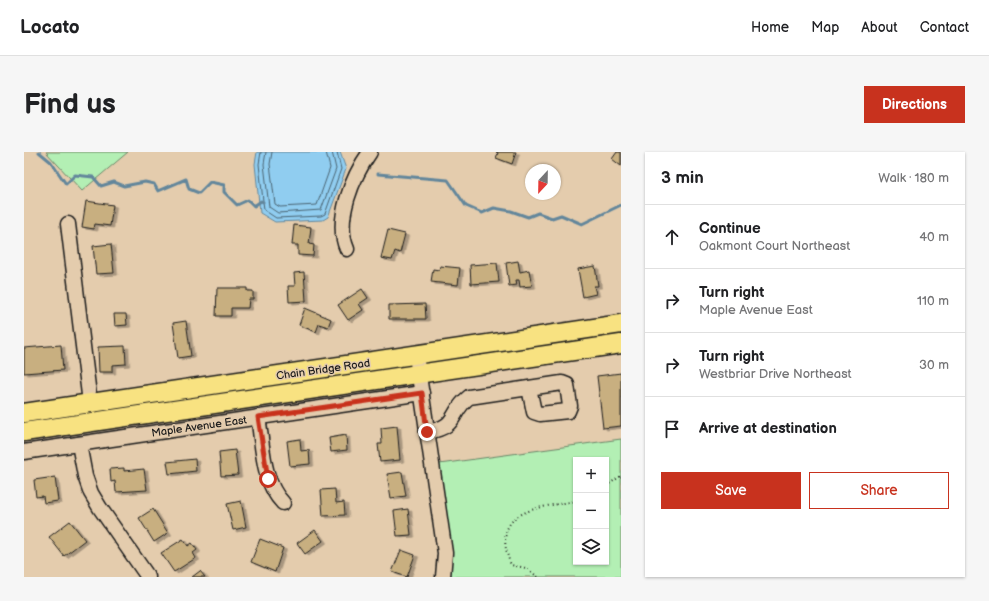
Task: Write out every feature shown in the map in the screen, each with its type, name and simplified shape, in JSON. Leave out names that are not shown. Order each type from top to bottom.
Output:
[{"type":"main road","name":"Chain Bridge Road","points":[[24,413],[621,324]]},
{"type":"main road","name":"Chain Bridge Road","points":[[24,432],[621,344]]},
{"type":"street","points":[[347,248],[343,240],[344,214],[353,184],[369,152]]},
{"type":"street","points":[[68,224],[90,403]]},
{"type":"street","points":[[416,355],[445,553],[442,577]]},
{"type":"street","points":[[427,432],[442,429],[451,422],[460,404],[469,397],[529,388]]},
{"type":"street","name":"Maple Avenue East","points":[[24,452],[422,393]]},
{"type":"street","points":[[258,417],[268,479],[273,491],[282,503]]},
{"type":"street","points":[[79,444],[85,476],[91,493],[148,577]]},
{"type":"path","points":[[609,484],[621,476]]},
{"type":"path","points":[[538,577],[526,568],[511,565],[505,538],[509,527],[518,515],[530,509],[573,502]]},
{"type":"green space","points":[[46,152],[128,152],[82,191]]},
{"type":"green space","points":[[621,439],[621,577],[442,577],[432,465]]},
{"type":"water","points":[[257,152],[340,152],[346,169],[328,217],[323,220],[275,222],[260,213],[255,164]]},
{"type":"building","points":[[496,152],[516,152],[512,164],[496,158],[498,153]]},
{"type":"building","points":[[617,152],[621,152],[621,166],[612,159]]},
{"type":"building","points":[[86,201],[113,205],[110,226],[95,224],[94,229],[82,227]]},
{"type":"building","points":[[294,225],[311,227],[309,244],[314,245],[313,256],[298,255],[298,245],[292,245]]},
{"type":"building","points":[[388,230],[405,234],[400,253],[395,251],[392,260],[381,258]]},
{"type":"building","points":[[111,244],[114,273],[96,274],[93,246]]},
{"type":"building","points":[[518,261],[520,272],[529,270],[532,286],[520,287],[519,280],[516,280],[517,285],[509,286],[506,263]]},
{"type":"building","points":[[497,263],[499,282],[471,284],[470,265]]},
{"type":"building","points":[[440,266],[460,268],[458,285],[431,282],[433,269],[439,270]]},
{"type":"building","points":[[595,266],[598,286],[594,286],[596,294],[583,297],[578,269]]},
{"type":"building","points":[[304,272],[306,301],[289,302],[288,286],[295,286],[294,273]]},
{"type":"building","points":[[217,288],[247,288],[247,291],[253,291],[253,299],[249,299],[248,308],[231,308],[231,316],[216,316]]},
{"type":"building","points":[[362,289],[368,298],[359,304],[363,310],[348,320],[338,305]]},
{"type":"building","points":[[425,304],[426,319],[389,319],[389,305]]},
{"type":"building","points":[[305,308],[331,319],[328,327],[319,324],[316,332],[299,325]]},
{"type":"building","points":[[114,314],[126,314],[127,325],[115,326]]},
{"type":"building","points":[[186,321],[191,356],[178,358],[173,323]]},
{"type":"building","points":[[61,345],[63,370],[24,373],[24,348]]},
{"type":"building","points":[[125,346],[126,364],[112,365],[112,372],[99,372],[98,347]]},
{"type":"building","points":[[621,373],[621,426],[603,428],[597,376]]},
{"type":"building","points":[[397,426],[400,460],[380,462],[378,444],[382,444],[381,428]]},
{"type":"building","points":[[346,435],[347,450],[331,452],[329,438]]},
{"type":"building","points":[[300,439],[301,451],[309,450],[310,464],[290,466],[287,441]]},
{"type":"building","points":[[235,450],[238,475],[221,476],[219,452]]},
{"type":"building","points":[[195,459],[196,471],[169,474],[167,462]]},
{"type":"building","points":[[124,468],[124,471],[144,469],[147,490],[116,492],[115,481],[111,482],[110,469]]},
{"type":"building","points":[[402,472],[406,496],[391,498],[387,474]]},
{"type":"building","points":[[55,477],[58,501],[44,503],[43,496],[36,497],[34,480]]},
{"type":"building","points":[[335,489],[336,503],[344,502],[345,515],[323,516],[321,490]]},
{"type":"building","points":[[241,501],[246,527],[233,530],[227,504]]},
{"type":"building","points":[[153,509],[168,533],[154,542],[139,518]]},
{"type":"building","points":[[408,509],[411,535],[397,536],[394,511]]},
{"type":"building","points":[[70,521],[85,540],[64,556],[49,537]]},
{"type":"building","points":[[315,530],[323,541],[305,554],[297,543]]},
{"type":"building","points":[[183,539],[188,546],[192,543],[197,550],[193,553],[196,558],[174,572],[161,553]]},
{"type":"building","points":[[260,539],[283,548],[275,572],[251,562]]},
{"type":"building","points":[[401,550],[415,555],[407,577],[392,572]]},
{"type":"building","points":[[200,571],[205,577],[192,577]]},
{"type":"waterway","points":[[39,152],[51,162],[66,184],[75,175],[93,177],[101,186],[114,182],[124,186],[145,182],[154,184],[158,191],[186,179],[189,189],[199,193],[210,182],[224,185],[224,192],[237,205],[248,200],[254,206],[261,201],[263,202]]},
{"type":"waterway","points":[[378,174],[448,180],[466,206],[482,213],[494,208],[511,211],[528,217],[538,213],[552,218],[561,215],[582,224],[621,205]]},
{"type":"route","points":[[268,479],[258,417],[422,393],[427,432]]}]
